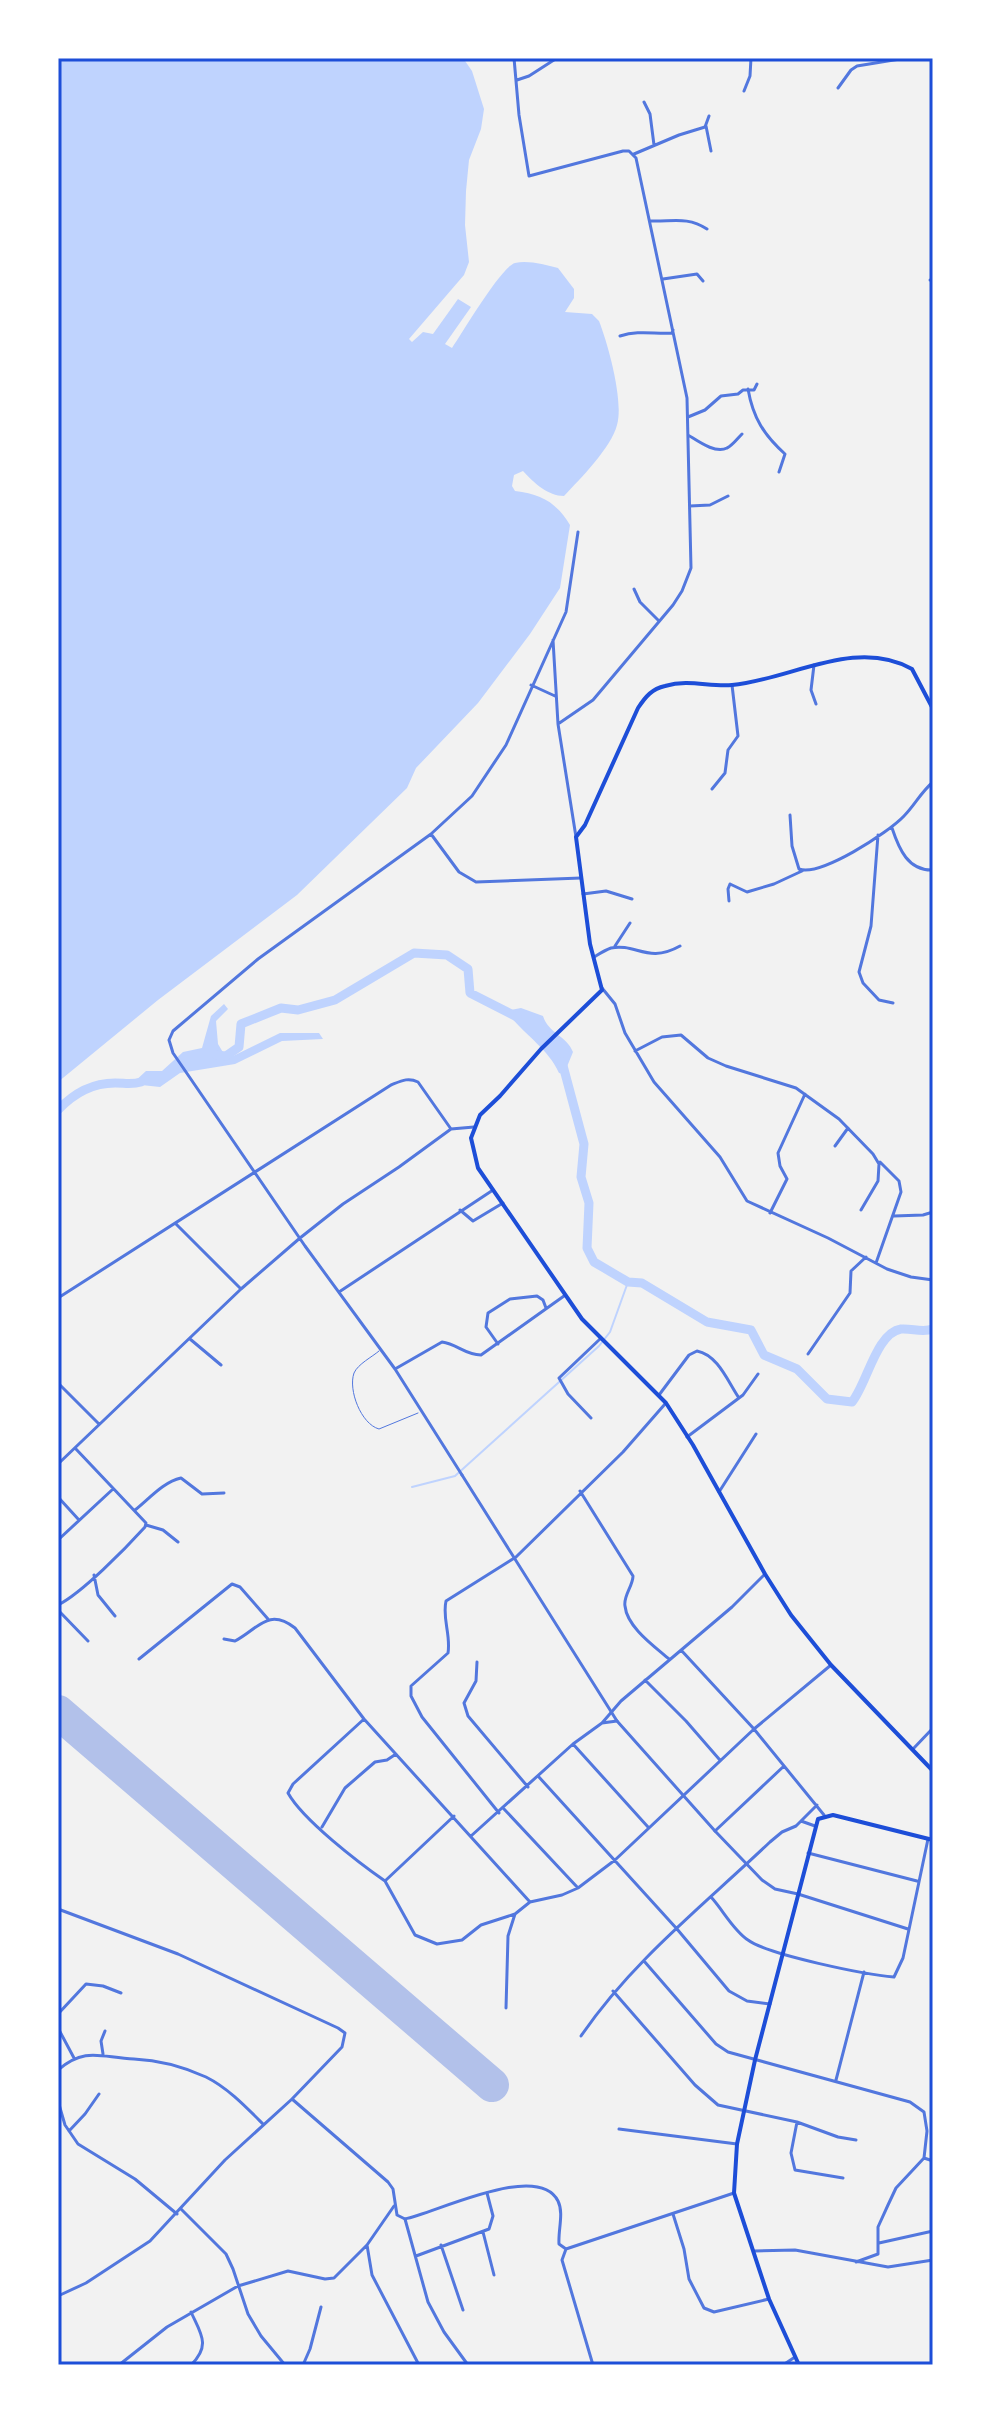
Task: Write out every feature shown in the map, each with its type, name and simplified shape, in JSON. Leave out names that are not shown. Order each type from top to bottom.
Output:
[{"type":"main road","points":[[933,709],[909,667],[882,659],[852,658],[732,685],[687,682],[650,691],[638,708],[578,834],[583,894],[602,988],[480,1115],[471,1138],[474,1160],[564,1296],[600,1339],[666,1403],[791,1615],[831,1665],[933,1771]]},
{"type":"main road","points":[[799,2365],[769,2299],[734,2193],[737,2144],[755,2060],[818,1819],[833,1815],[931,1839]]},
{"type":"street","points":[[514,58],[529,176],[623,151],[633,154],[706,126]]},
{"type":"street","points":[[517,80],[557,58]]},
{"type":"street","points":[[744,91],[750,76],[751,58]]},
{"type":"street","points":[[838,88],[857,66],[906,58]]},
{"type":"street","points":[[644,102],[650,114],[654,146]]},
{"type":"street","points":[[709,116],[706,126],[711,151]]},
{"type":"street","points":[[558,724],[593,700],[682,591],[691,568],[685,385],[633,154]]},
{"type":"street","points":[[650,221],[688,220],[707,229]]},
{"type":"street","points":[[663,279],[697,274],[703,281]]},
{"type":"street","points":[[620,336],[644,330],[672,333],[674,330]]},
{"type":"street","points":[[688,417],[705,410],[721,396],[754,390],[757,384]]},
{"type":"street","points":[[748,389],[758,423],[767,438],[785,454],[779,472]]},
{"type":"street","points":[[688,435],[713,448],[727,449],[742,434]]},
{"type":"street","points":[[690,506],[710,505],[728,496]]},
{"type":"street","points":[[578,532],[569,606],[506,745],[486,779],[431,834],[258,959],[200,1007],[171,1034],[169,1040],[173,1053],[300,1238],[395,1369],[617,1721],[746,1865],[775,1889],[908,1929]]},
{"type":"street","points":[[634,589],[640,602],[659,621]]},
{"type":"street","points":[[553,640],[558,724],[578,834]]},
{"type":"street","points":[[814,665],[811,696],[816,704]]},
{"type":"street","points":[[531,685],[555,696]]},
{"type":"street","points":[[712,789],[725,773],[728,750],[738,736],[732,685]]},
{"type":"street","points":[[729,901],[730,884],[747,892],[840,859],[902,819],[933,782]]},
{"type":"street","points":[[790,815],[792,846],[802,871]]},
{"type":"street","points":[[891,826],[899,847],[912,864],[919,869],[933,870]]},
{"type":"street","points":[[431,834],[459,872],[476,882],[581,878]]},
{"type":"street","points":[[878,835],[871,926],[859,972],[863,983],[879,1000],[893,1003]]},
{"type":"street","points":[[583,894],[606,891],[632,899]]},
{"type":"street","points":[[594,957],[614,948],[630,923]]},
{"type":"street","points":[[614,948],[646,954],[666,952],[680,946]]},
{"type":"street","points":[[602,988],[615,1004],[635,1052],[654,1082],[720,1157],[747,1201],[899,1274],[933,1280]]},
{"type":"street","points":[[635,1052],[662,1037],[681,1035],[708,1058],[778,1081],[805,1094],[848,1128],[901,1184],[900,1200],[876,1263]]},
{"type":"street","points":[[58,1298],[255,1170],[402,1080],[418,1082],[451,1129]]},
{"type":"street","points":[[770,1213],[787,1179],[778,1153],[805,1094]]},
{"type":"street","points":[[58,1464],[241,1289],[300,1238],[343,1204],[451,1129],[474,1127]]},
{"type":"street","points":[[835,1146],[848,1128]]},
{"type":"street","points":[[861,1210],[880,1177],[877,1159]]},
{"type":"street","points":[[339,1292],[493,1190]]},
{"type":"street","points":[[460,1210],[473,1221],[503,1203]]},
{"type":"street","points":[[893,1216],[933,1212]]},
{"type":"street","points":[[175,1223],[241,1289]]},
{"type":"street","points":[[808,1354],[850,1293],[851,1271],[866,1257]]},
{"type":"street","points":[[498,1344],[486,1327],[488,1313],[510,1299],[537,1296],[543,1300],[546,1309]]},
{"type":"street","points":[[395,1369],[442,1342],[477,1355],[498,1344],[564,1296]]},
{"type":"street","points":[[190,1339],[221,1365]]},
{"type":"street","points":[[591,1418],[568,1394],[559,1378],[600,1339]]},
{"type":"street","points":[[659,1395],[689,1355],[697,1351],[706,1353],[715,1361],[739,1398]]},
{"type":"street","points":[[687,1437],[739,1398],[758,1374]]},
{"type":"street","points":[[58,1383],[99,1424]]},
{"type":"street","points":[[499,1813],[422,1717],[410,1691],[418,1678],[448,1653],[450,1634],[445,1622],[446,1601],[516,1557],[640,1435],[666,1403]]},
{"type":"street","points":[[719,1492],[756,1434]]},
{"type":"street","points":[[75,1448],[146,1525],[163,1530],[178,1542]]},
{"type":"street","points":[[135,1510],[174,1479],[186,1480],[202,1494],[224,1493]]},
{"type":"street","points":[[58,1540],[113,1489]]},
{"type":"street","points":[[580,1491],[633,1576],[626,1598],[628,1614],[636,1627],[669,1659]]},
{"type":"street","points":[[58,1497],[79,1520]]},
{"type":"street","points":[[88,1641],[58,1608],[146,1525]]},
{"type":"street","points":[[471,1836],[573,1744],[602,1723],[611,1711],[765,1574]]},
{"type":"street","points":[[94,1575],[98,1595],[115,1616]]},
{"type":"street","points":[[139,1659],[232,1584],[246,1593],[268,1619]]},
{"type":"street","points":[[224,1639],[235,1641],[268,1619],[279,1619],[295,1628],[364,1719],[530,1902]]},
{"type":"street","points":[[681,1650],[754,1729],[824,1815]]},
{"type":"street","points":[[477,1662],[476,1681],[464,1703],[468,1716],[528,1787]]},
{"type":"street","points":[[364,1719],[288,1789],[291,1799],[385,1881],[415,1935],[437,1944],[462,1940],[481,1925],[515,1914],[530,1902],[578,1888],[615,1860],[719,1760],[831,1665]]},
{"type":"street","points":[[645,1680],[719,1760]]},
{"type":"street","points":[[602,1723],[617,1721]]},
{"type":"street","points":[[913,1749],[933,1728]]},
{"type":"street","points":[[573,1744],[648,1827]]},
{"type":"street","points":[[321,1828],[345,1788],[375,1762],[387,1760],[396,1754]]},
{"type":"street","points":[[715,1831],[784,1766]]},
{"type":"street","points":[[538,1776],[729,1991],[747,2001],[770,2004]]},
{"type":"street","points":[[581,2036],[613,1991],[782,1832],[801,1821],[817,1805]]},
{"type":"street","points":[[504,1809],[578,1888]]},
{"type":"street","points":[[385,1881],[454,1816]]},
{"type":"street","points":[[801,1821],[815,1826]]},
{"type":"street","points":[[711,1897],[749,1941],[783,1954],[895,1976],[903,1958],[917,1881],[931,1839]]},
{"type":"street","points":[[808,1853],[917,1881]]},
{"type":"street","points":[[58,1909],[178,1954],[345,2033],[342,2047],[292,2099],[225,2160],[150,2241],[86,2283],[58,2296]]},
{"type":"street","points":[[506,2008],[508,1936],[515,1914]]},
{"type":"street","points":[[644,1961],[716,2044],[728,2052],[910,2102],[922,2109],[927,2122],[924,2158],[896,2188],[878,2227],[877,2256],[856,2262]]},
{"type":"street","points":[[836,2081],[864,1972]]},
{"type":"street","points":[[58,2014],[86,1984],[121,1993]]},
{"type":"street","points":[[613,1991],[707,2098],[718,2105],[797,2122],[856,2140]]},
{"type":"street","points":[[58,2028],[74,2058]]},
{"type":"street","points":[[103,2054],[101,2041],[105,2031]]},
{"type":"street","points":[[58,2070],[74,2058],[103,2054],[149,2058],[205,2077],[233,2096],[263,2124]]},
{"type":"street","points":[[69,2132],[99,2094]]},
{"type":"street","points":[[292,2099],[388,2182],[393,2189],[397,2215],[405,2219],[487,2192],[517,2186],[550,2191],[560,2207],[559,2244],[566,2249]]},
{"type":"street","points":[[58,2101],[69,2132],[84,2150],[135,2179],[177,2214]]},
{"type":"street","points":[[797,2122],[791,2153],[795,2170],[843,2178]]},
{"type":"street","points":[[619,2129],[737,2144]]},
{"type":"street","points":[[924,2158],[933,2161]]},
{"type":"street","points":[[416,2256],[489,2229],[493,2220],[487,2192]]},
{"type":"street","points":[[566,2249],[734,2193]]},
{"type":"street","points":[[119,2365],[191,2312],[238,2286],[288,2271],[334,2278],[367,2245],[394,2206]]},
{"type":"street","points":[[181,2209],[226,2254],[254,2325],[285,2365]]},
{"type":"street","points":[[672,2213],[684,2249],[689,2279],[704,2308],[714,2312],[769,2299]]},
{"type":"street","points":[[405,2219],[435,2318],[468,2365]]},
{"type":"street","points":[[878,2243],[933,2231]]},
{"type":"street","points":[[483,2232],[494,2275]]},
{"type":"street","points":[[367,2245],[372,2275],[419,2365]]},
{"type":"street","points":[[441,2245],[463,2310]]},
{"type":"street","points":[[566,2249],[562,2260],[593,2365]]},
{"type":"street","points":[[754,2251],[795,2250],[899,2267],[933,2260]]},
{"type":"street","points":[[303,2365],[321,2307]]},
{"type":"street","points":[[191,2312],[204,2342],[200,2355],[191,2365]]},
{"type":"street","points":[[783,2365],[795,2357]]},
{"type":"lane","points":[[381,1350],[357,1368],[354,1375],[357,1405],[366,1422],[379,1429],[421,1412]]},
{"type":"water","points":[[58,58],[463,58],[472,71],[484,109],[481,129],[469,160],[465,225],[469,262],[464,275],[409,339],[412,342],[423,332],[433,334],[458,299],[471,307],[445,344],[452,348],[509,267],[526,262],[558,268],[574,289],[574,298],[565,312],[592,314],[599,321],[614,373],[619,415],[608,443],[564,496],[547,491],[523,471],[514,475],[512,486],[515,491],[547,500],[570,525],[560,588],[478,703],[416,768],[407,788],[297,895],[158,1000],[58,1082]]},
{"type":"water","points":[[224,1004],[228,1009],[216,1021],[218,1044],[227,1059],[280,1033],[319,1033],[323,1039],[282,1041],[235,1064],[180,1073],[160,1087],[132,1084],[146,1071],[162,1071],[183,1052],[202,1048],[211,1016]]},
{"type":"water","points":[[521,1008],[543,1016],[549,1027],[570,1047],[573,1052],[564,1074],[559,1073],[548,1056],[506,1011]]},
{"type":"waterway","points":[[216,1055],[226,1056],[239,1047],[241,1024],[281,1008],[298,1010],[335,1000],[414,953],[447,955],[468,969],[470,993],[517,1017]]},
{"type":"waterway","points":[[562,1062],[584,1144],[581,1177],[589,1203],[587,1248],[594,1262],[628,1282],[642,1283],[707,1322],[751,1330],[764,1355],[797,1369],[827,1399],[852,1402],[878,1349],[892,1333],[901,1329],[933,1329]]},
{"type":"waterway","points":[[58,1110],[91,1087],[141,1082]]},
{"type":"waterway","points":[[412,1487],[455,1476],[599,1346],[610,1332],[628,1282]]},
{"type":"runway","points":[[58,1712],[492,2085]]}]
